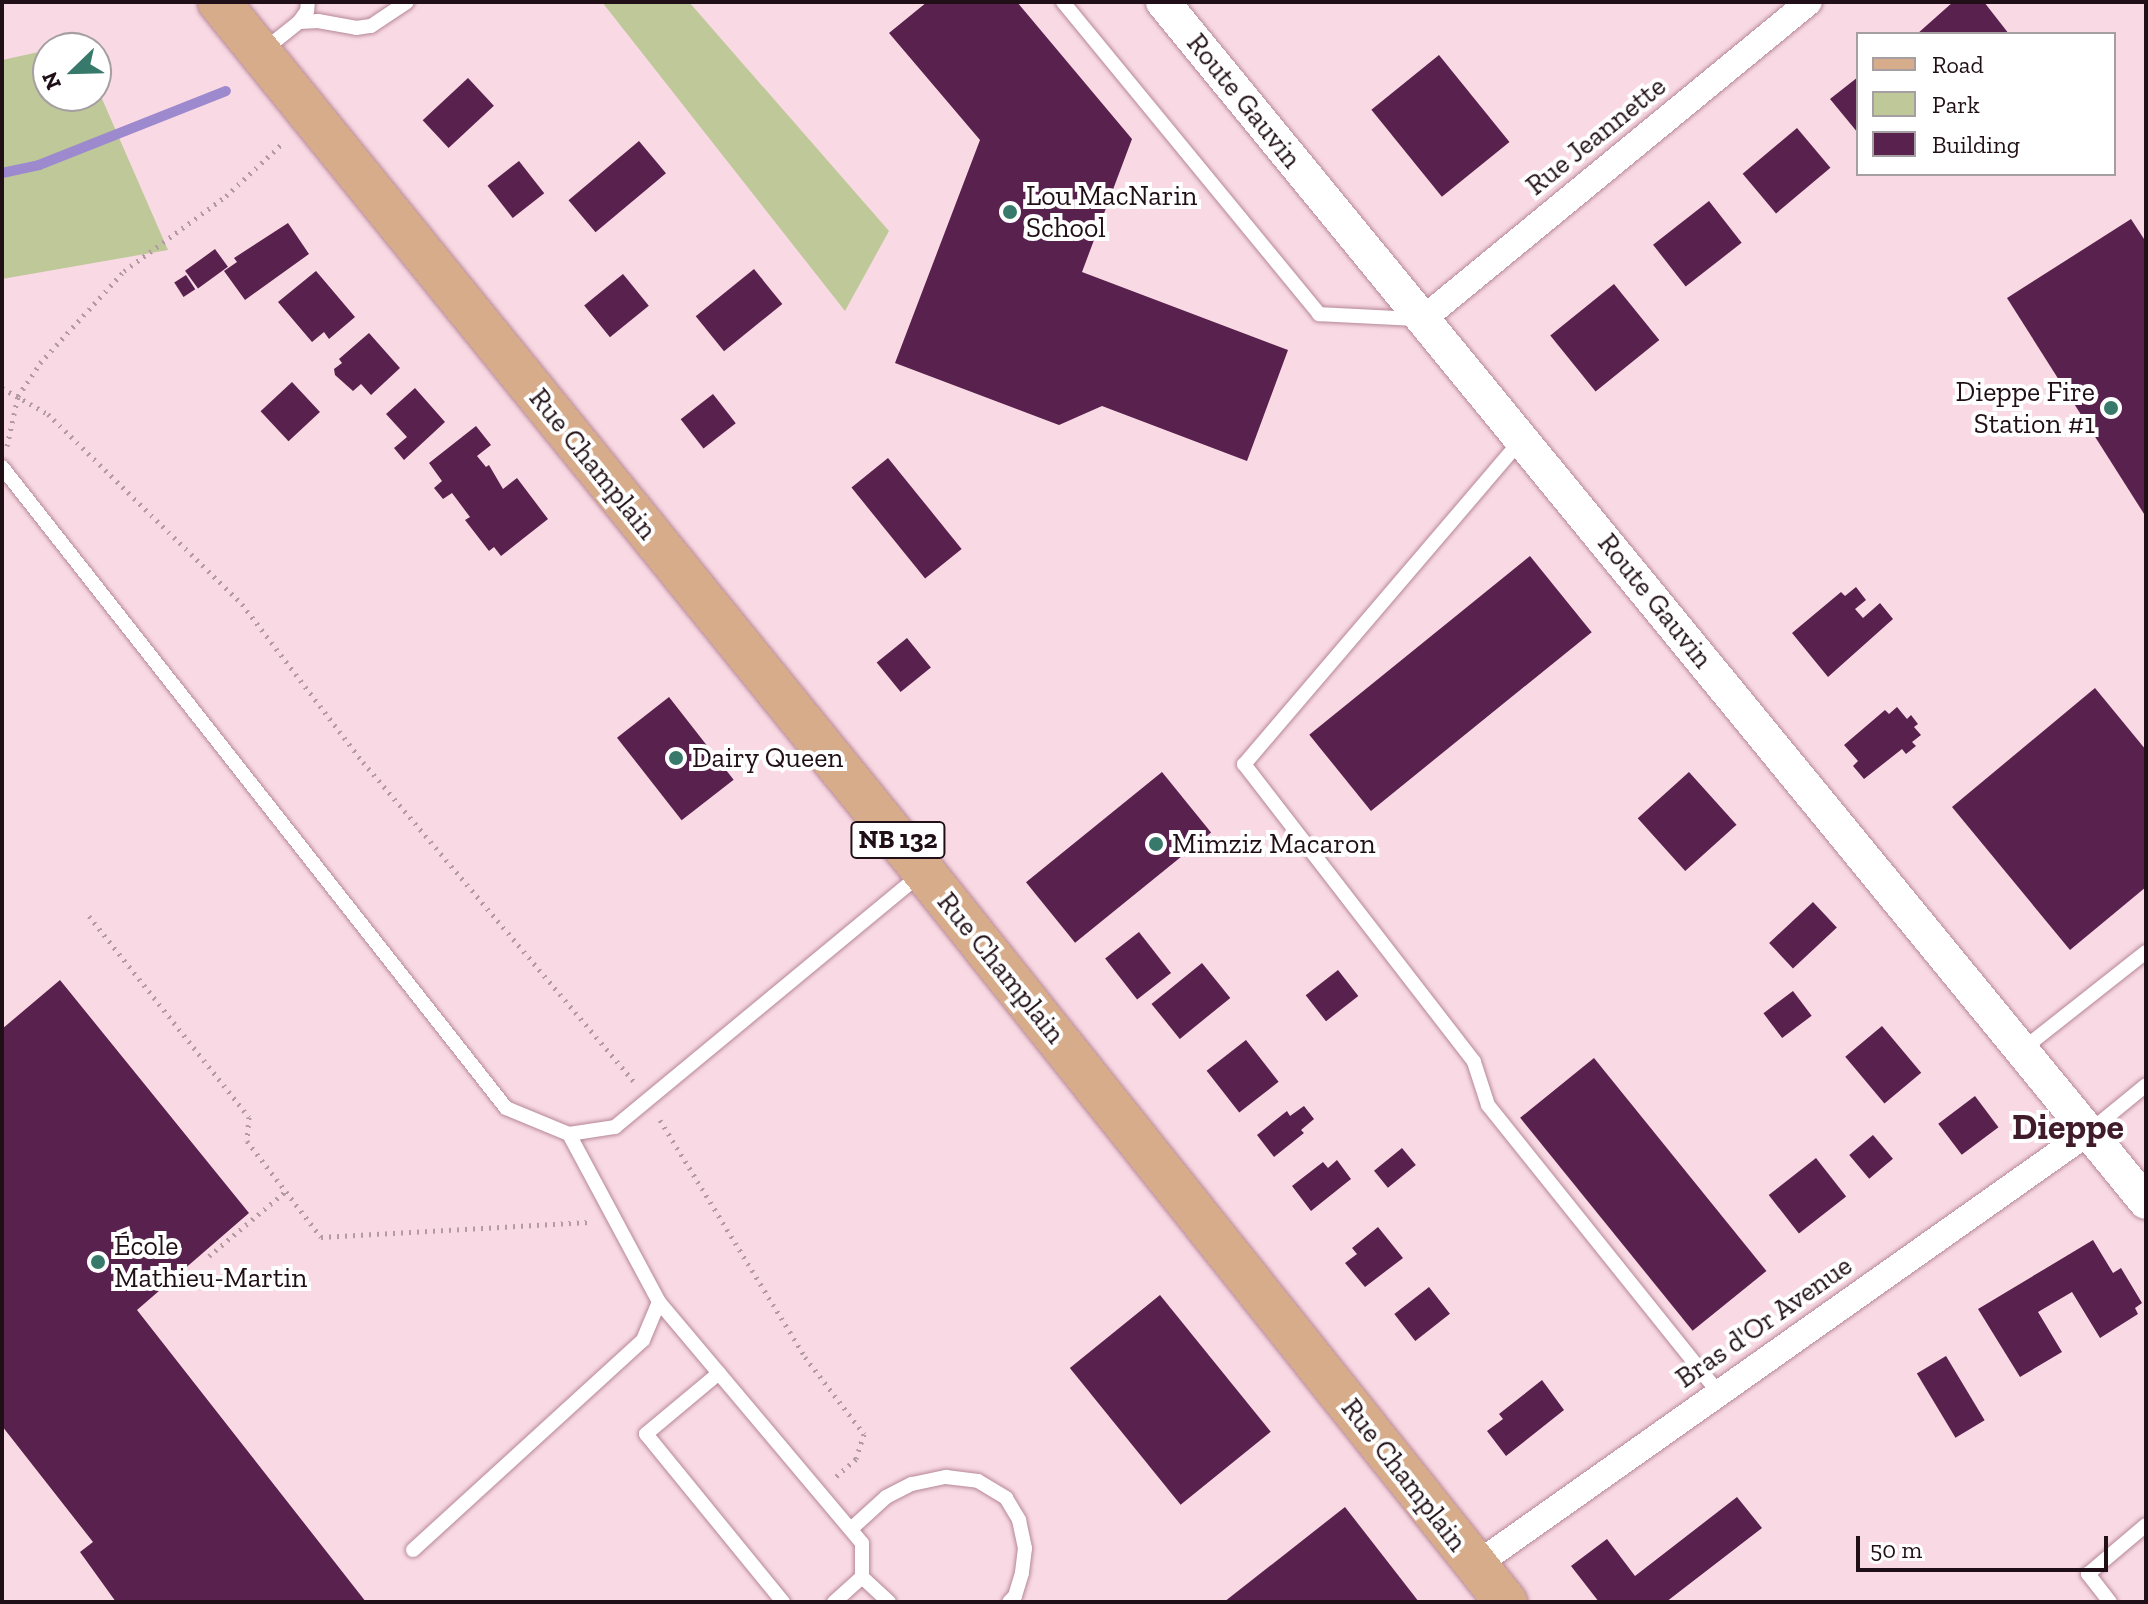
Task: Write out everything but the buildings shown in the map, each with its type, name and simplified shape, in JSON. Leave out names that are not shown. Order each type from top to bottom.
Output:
[{"type":"main road","name":"Rue Champlain","points":[[219,2],[924,872],[1506,1602]]},
{"type":"street","name":"Route Gauvin","points":[[1163,2],[2146,1202]]},
{"type":"street","name":"Rue Jeannette","points":[[1423,319],[1809,2]]},
{"type":"street","name":"Bras d'Or Avenue","points":[[1476,1565],[2090,1131]]},
{"type":"lane","points":[[260,53],[299,22],[307,11],[308,2]]},
{"type":"lane","points":[[299,22],[356,28],[371,26],[407,2]]},
{"type":"lane","points":[[1063,2],[1319,314],[1423,319]]},
{"type":"lane","points":[[1522,439],[1244,764],[1474,1062],[1488,1105],[1719,1393]]},
{"type":"lane","points":[[4,460],[506,1108],[569,1134],[615,1127],[924,872]]},
{"type":"lane","points":[[2023,1049],[2146,952]]},
{"type":"lane","points":[[2090,1131],[2146,1085]]},
{"type":"lane","points":[[569,1134],[659,1302],[862,1543],[862,1577],[889,1602]]},
{"type":"lane","points":[[413,1550],[643,1340],[659,1302]]},
{"type":"lane","points":[[719,1373],[646,1434],[783,1602]]},
{"type":"lane","points":[[851,1529],[886,1497],[912,1484],[946,1477],[978,1481],[1006,1498],[1019,1520],[1025,1548],[1022,1573],[1015,1596],[1009,1602]]},
{"type":"lane","points":[[2110,1602],[2088,1574],[2146,1525]]},
{"type":"lane","points":[[834,1602],[862,1577]]},
{"type":"path","points":[[4,460],[18,396],[40,363],[124,271],[226,196],[312,117]]},
{"type":"path","points":[[2,388],[48,414],[242,604],[363,762],[648,1099],[805,1357],[846,1406],[864,1434],[856,1459],[819,1492]]},
{"type":"path","points":[[89,916],[249,1117],[247,1141],[321,1237],[615,1221]]},
{"type":"path","points":[[209,1256],[286,1191]]},
{"type":"green space","points":[[602,2],[689,2],[889,231],[845,311]]},
{"type":"green space","points":[[32,53],[32,112],[108,112],[168,250],[2,279],[2,60]]},
{"type":"waterway","points":[[2,173],[39,165],[226,91]]},
{"type":"place","name":"Lou MacNarin School","points":[[1010,212]]},
{"type":"place","name":"Dieppe Fire Station #1","points":[[2111,408]]},
{"type":"place","name":"Dairy Queen","points":[[676,758]]},
{"type":"place","name":"Mimziz Macaron","points":[[1156,844]]},
{"type":"place","name":"École Mathieu-Martin","points":[[98,1262]]},
{"type":"district","name":"Dieppe","points":[[2068,1127]]}]
